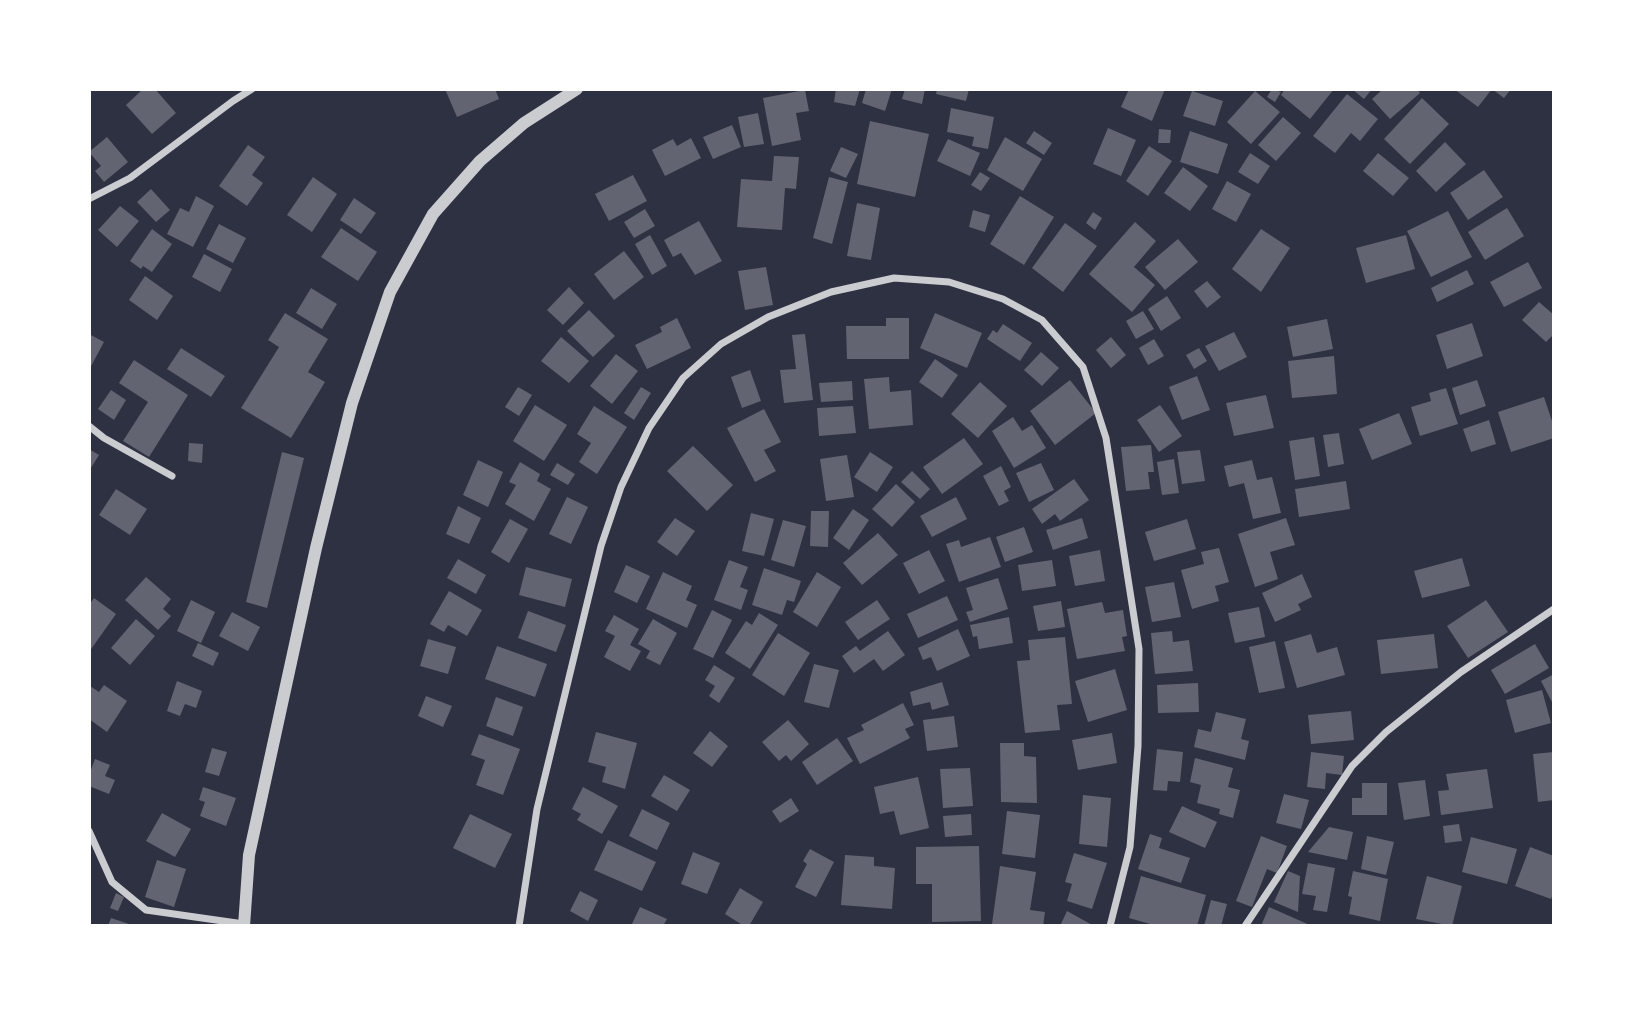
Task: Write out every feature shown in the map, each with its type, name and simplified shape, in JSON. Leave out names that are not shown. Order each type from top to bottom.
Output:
[{"type":"street","points":[[89,199],[130,178],[252,89]]},
{"type":"street","points":[[89,831],[112,882],[146,910],[244,925],[249,855],[316,548],[352,402],[390,292],[433,214],[480,161],[524,123],[577,89]]},
{"type":"street","points":[[519,926],[537,809],[601,546],[621,488],[649,428],[683,378],[722,344],[768,317],[831,292],[894,278],[949,282],[1003,299],[1042,320],[1083,367],[1106,438],[1139,649],[1138,746],[1130,846],[1110,926]]},
{"type":"street","points":[[89,426],[104,438],[172,476]]},
{"type":"street","points":[[1245,926],[1352,766],[1386,732],[1461,672],[1554,608]]},
{"type":"building","points":[[143,89],[155,89],[176,113],[152,134],[126,105]]},
{"type":"building","points":[[445,89],[495,89],[499,99],[457,117]]},
{"type":"building","points":[[836,89],[860,89],[855,106],[834,102]]},
{"type":"building","points":[[866,89],[892,89],[885,111],[862,103]]},
{"type":"building","points":[[905,89],[925,89],[922,104],[902,99]]},
{"type":"building","points":[[937,89],[969,89],[966,101],[936,94]]},
{"type":"building","points":[[1129,89],[1165,89],[1152,121],[1121,107]]},
{"type":"building","points":[[1272,89],[1281,92],[1275,102],[1267,97]]},
{"type":"building","points":[[1285,89],[1334,89],[1310,119],[1281,95]]},
{"type":"building","points":[[1352,89],[1372,89],[1364,99]]},
{"type":"building","points":[[1383,89],[1417,89],[1420,93],[1390,119],[1372,99]]},
{"type":"building","points":[[1454,89],[1492,89],[1478,107]]},
{"type":"building","points":[[1492,89],[1511,89],[1504,98]]},
{"type":"building","points":[[805,90],[809,111],[796,113],[801,140],[772,146],[763,98]]},
{"type":"building","points":[[1192,91],[1223,101],[1215,126],[1183,116]]},
{"type":"building","points":[[1255,91],[1280,112],[1251,144],[1227,122]]},
{"type":"building","points":[[1347,94],[1378,119],[1360,141],[1351,133],[1335,153],[1313,136]]},
{"type":"building","points":[[1422,98],[1449,124],[1410,164],[1384,139]]},
{"type":"building","points":[[951,108],[994,117],[988,149],[972,146],[974,137],[947,132]]},
{"type":"building","points":[[758,113],[764,144],[744,147],[738,117]]},
{"type":"building","points":[[1283,117],[1301,133],[1276,161],[1258,145]]},
{"type":"building","points":[[870,121],[929,134],[915,197],[857,184]]},
{"type":"building","points":[[732,125],[741,147],[713,159],[703,137]]},
{"type":"building","points":[[1108,128],[1136,140],[1121,176],[1093,164]]},
{"type":"building","points":[[1159,129],[1171,130],[1170,143],[1158,143]]},
{"type":"building","points":[[1034,131],[1052,143],[1044,155],[1026,143]]},
{"type":"building","points":[[1190,131],[1228,144],[1218,174],[1180,162]]},
{"type":"building","points":[[107,137],[128,162],[104,182],[95,171],[101,166],[89,152]]},
{"type":"building","points":[[1005,137],[1042,159],[1023,191],[987,170]]},
{"type":"building","points":[[691,138],[701,158],[665,176],[652,150],[673,139],[677,146]]},
{"type":"building","points":[[948,139],[980,153],[970,176],[937,161]]},
{"type":"building","points":[[1445,142],[1466,164],[1436,192],[1416,171]]},
{"type":"building","points":[[248,145],[265,157],[252,175],[263,183],[247,206],[219,186]]},
{"type":"building","points":[[1149,146],[1172,161],[1148,196],[1126,181]]},
{"type":"building","points":[[841,147],[858,154],[846,178],[830,171]]},
{"type":"building","points":[[1250,153],[1270,166],[1258,184],[1238,172]]},
{"type":"building","points":[[1378,153],[1409,178],[1393,196],[1363,171]]},
{"type":"building","points":[[774,156],[799,157],[796,189],[785,188],[782,230],[737,227],[741,179],[772,181]]},
{"type":"building","points":[[1183,167],[1208,186],[1190,211],[1164,193]]},
{"type":"building","points":[[1484,170],[1503,197],[1468,220],[1450,193]]},
{"type":"building","points":[[980,172],[990,178],[981,191],[971,185]]},
{"type":"building","points":[[633,175],[647,201],[609,221],[595,194]]},
{"type":"building","points":[[313,177],[337,194],[312,232],[287,215]]},
{"type":"building","points":[[829,177],[848,182],[832,244],[813,238]]},
{"type":"building","points":[[1227,181],[1251,194],[1236,222],[1212,209]]},
{"type":"building","points":[[151,189],[170,210],[156,222],[137,202]]},
{"type":"building","points":[[196,196],[214,206],[193,247],[167,234],[180,208],[189,212]]},
{"type":"building","points":[[1020,196],[1054,217],[1024,265],[990,244]]},
{"type":"building","points":[[354,198],[376,213],[361,234],[340,220]]},
{"type":"building","points":[[857,203],[880,208],[871,260],[847,256]]},
{"type":"building","points":[[120,206],[139,221],[117,247],[98,230]]},
{"type":"building","points":[[1507,208],[1524,236],[1485,260],[1468,232]]},
{"type":"building","points":[[645,209],[655,226],[634,238],[624,222]]},
{"type":"building","points":[[973,210],[990,215],[985,232],[969,227]]},
{"type":"building","points":[[1448,211],[1472,257],[1431,277],[1407,231]]},
{"type":"building","points":[[1093,212],[1102,218],[1095,230],[1086,223]]},
{"type":"building","points":[[699,221],[722,261],[695,275],[681,253],[673,257],[664,240]]},
{"type":"building","points":[[1135,222],[1156,241],[1134,267],[1155,285],[1132,312],[1089,274]]},
{"type":"building","points":[[1065,223],[1097,246],[1063,292],[1032,268]]},
{"type":"building","points":[[219,224],[246,238],[233,263],[206,249]]},
{"type":"building","points":[[341,228],[377,252],[358,281],[321,257]]},
{"type":"building","points":[[152,229],[172,244],[152,272],[143,266],[141,269],[130,261]]},
{"type":"building","points":[[1261,229],[1290,248],[1261,292],[1232,269]]},
{"type":"building","points":[[650,235],[667,266],[652,275],[635,244]]},
{"type":"building","points":[[1406,235],[1415,269],[1366,283],[1356,248]]},
{"type":"building","points":[[1178,239],[1198,262],[1165,290],[1145,267]]},
{"type":"building","points":[[624,251],[644,277],[614,300],[594,274]]},
{"type":"building","points":[[204,254],[232,269],[220,292],[192,277]]},
{"type":"building","points":[[1528,262],[1542,288],[1504,307],[1490,282]]},
{"type":"building","points":[[766,267],[773,305],[745,310],[738,271]]},
{"type":"building","points":[[1467,270],[1474,284],[1437,302],[1431,288]]},
{"type":"building","points":[[145,276],[173,296],[157,320],[129,300]]},
{"type":"building","points":[[1207,281],[1221,297],[1207,308],[1194,291]]},
{"type":"building","points":[[569,287],[584,303],[563,325],[547,310]]},
{"type":"building","points":[[311,288],[337,304],[322,329],[296,313]]},
{"type":"building","points":[[1167,296],[1181,318],[1161,331],[1148,309]]},
{"type":"building","points":[[1539,302],[1554,315],[1554,334],[1546,342],[1522,320]]},
{"type":"building","points":[[589,310],[615,336],[593,357],[567,331]]},
{"type":"building","points":[[1143,311],[1154,329],[1136,339],[1126,321]]},
{"type":"building","points":[[285,313],[328,339],[308,372],[325,382],[291,438],[241,408],[279,347],[268,340]]},
{"type":"building","points":[[935,313],[982,333],[967,368],[920,348]]},
{"type":"building","points":[[677,318],[691,348],[647,369],[635,345],[662,332],[660,327]]},
{"type":"building","points":[[886,318],[909,318],[909,359],[847,359],[846,326],[886,326]]},
{"type":"building","points":[[1327,319],[1333,349],[1293,357],[1287,327]]},
{"type":"building","points":[[1472,323],[1483,356],[1447,369],[1436,335]]},
{"type":"building","points":[[1003,324],[1032,343],[1020,361],[987,339],[993,330],[997,333]]},
{"type":"building","points":[[1234,332],[1247,357],[1219,371],[1205,346]]},
{"type":"building","points":[[89,334],[104,342],[89,370]]},
{"type":"building","points":[[805,334],[813,400],[784,403],[780,370],[796,369],[792,335]]},
{"type":"building","points":[[561,337],[589,361],[569,383],[541,361]]},
{"type":"building","points":[[1111,337],[1126,355],[1111,368],[1096,350]]},
{"type":"building","points":[[1154,339],[1164,356],[1148,365],[1139,348]]},
{"type":"building","points":[[181,348],[225,376],[211,397],[167,369]]},
{"type":"building","points":[[1199,348],[1207,361],[1194,369],[1186,355]]},
{"type":"building","points":[[1041,352],[1059,368],[1042,386],[1024,370]]},
{"type":"building","points":[[616,354],[638,371],[612,404],[590,386]]},
{"type":"building","points":[[1334,356],[1337,394],[1292,398],[1288,361]]},
{"type":"building","points":[[935,359],[958,375],[942,398],[919,382]]},
{"type":"building","points":[[134,360],[188,395],[149,457],[123,441],[148,402],[119,383]]},
{"type":"building","points":[[750,370],[761,401],[742,408],[731,377]]},
{"type":"building","points":[[1197,376],[1210,410],[1182,420],[1169,387]]},
{"type":"building","points":[[889,377],[890,392],[911,390],[913,425],[869,429],[864,379]]},
{"type":"building","points":[[1070,380],[1096,413],[1055,445],[1030,411]]},
{"type":"building","points":[[1477,380],[1486,406],[1460,415],[1452,388]]},
{"type":"building","points":[[852,381],[853,400],[821,402],[819,383]]},
{"type":"building","points":[[980,382],[1007,406],[978,438],[951,414]]},
{"type":"building","points":[[518,387],[532,395],[519,416],[505,407]]},
{"type":"building","points":[[641,387],[651,393],[634,420],[624,413]]},
{"type":"building","points":[[1446,388],[1458,424],[1420,436],[1411,407],[1431,401],[1429,393]]},
{"type":"building","points":[[111,390],[126,400],[114,420],[98,409]]},
{"type":"building","points":[[1266,395],[1274,428],[1234,436],[1226,403]]},
{"type":"building","points":[[1544,397],[1554,427],[1554,438],[1511,452],[1498,412]]},
{"type":"building","points":[[535,405],[567,425],[544,461],[513,441]]},
{"type":"building","points":[[1160,405],[1182,436],[1159,452],[1137,420]]},
{"type":"building","points":[[594,406],[627,427],[597,474],[579,462],[591,443],[577,434]]},
{"type":"building","points":[[853,406],[856,433],[819,436],[817,408]]},
{"type":"building","points":[[764,409],[781,442],[764,450],[776,471],[755,482],[727,428]]},
{"type":"building","points":[[1399,413],[1412,444],[1372,460],[1359,429]]},
{"type":"building","points":[[1013,417],[1022,431],[1032,425],[1046,448],[1014,468],[992,431]]},
{"type":"building","points":[[1489,420],[1496,444],[1471,452],[1463,429]]},
{"type":"building","points":[[1339,433],[1344,464],[1328,467],[1323,435]]},
{"type":"building","points":[[1314,437],[1320,476],[1295,480],[1289,441]]},
{"type":"building","points":[[964,438],[983,464],[942,494],[923,467]]},
{"type":"building","points":[[189,443],[203,444],[202,463],[188,461]]},
{"type":"building","points":[[1151,445],[1154,472],[1148,472],[1150,489],[1126,491],[1121,447]]},
{"type":"building","points":[[693,446],[733,485],[707,511],[667,471]]},
{"type":"building","points":[[89,449],[99,455],[89,471]]},
{"type":"building","points":[[1200,450],[1205,481],[1182,484],[1177,452]]},
{"type":"building","points":[[282,452],[304,458],[267,608],[246,602]]},
{"type":"building","points":[[870,452],[893,467],[877,492],[854,477]]},
{"type":"building","points":[[847,455],[854,497],[826,501],[820,459]]},
{"type":"building","points":[[1174,459],[1179,493],[1162,495],[1157,462]]},
{"type":"building","points":[[478,460],[503,472],[488,507],[463,495]]},
{"type":"building","points":[[1252,460],[1257,480],[1272,477],[1281,513],[1253,519],[1244,483],[1229,487],[1224,466]]},
{"type":"building","points":[[520,462],[540,474],[537,481],[551,489],[534,521],[505,504],[516,485],[509,482]]},
{"type":"building","points":[[557,463],[575,474],[568,485],[550,475]]},
{"type":"building","points":[[1041,463],[1054,490],[1029,502],[1016,473]]},
{"type":"building","points":[[1001,466],[1011,487],[1004,491],[1009,501],[999,506],[983,476]]},
{"type":"building","points":[[912,471],[930,489],[920,499],[901,482]]},
{"type":"building","points":[[1074,479],[1089,500],[1060,521],[1055,514],[1042,524],[1032,509]]},
{"type":"building","points":[[1346,481],[1350,509],[1299,517],[1295,489]]},
{"type":"building","points":[[896,484],[915,502],[892,527],[872,509]]},
{"type":"building","points":[[116,489],[147,509],[130,535],[99,515]]},
{"type":"building","points":[[567,497],[588,507],[571,544],[549,534]]},
{"type":"building","points":[[956,497],[967,519],[932,537],[920,516]]},
{"type":"building","points":[[458,506],[481,518],[469,544],[446,534]]},
{"type":"building","points":[[853,509],[869,520],[849,550],[833,538]]},
{"type":"building","points":[[811,511],[829,511],[828,547],[810,546]]},
{"type":"building","points":[[751,513],[774,519],[764,556],[742,551]]},
{"type":"building","points":[[675,518],[695,531],[677,556],[657,542]]},
{"type":"building","points":[[1082,518],[1088,538],[1053,550],[1046,530]]},
{"type":"building","points":[[1286,518],[1295,545],[1270,552],[1278,579],[1255,587],[1238,534]]},
{"type":"building","points":[[510,519],[528,529],[509,563],[491,552]]},
{"type":"building","points":[[1187,519],[1196,549],[1154,561],[1145,532]]},
{"type":"building","points":[[783,520],[806,526],[794,567],[771,560]]},
{"type":"building","points":[[1024,527],[1033,552],[1005,562],[996,537]]},
{"type":"building","points":[[878,533],[898,555],[862,585],[843,563]]},
{"type":"building","points":[[990,537],[1001,567],[959,582],[946,544],[959,540],[961,547]]},
{"type":"building","points":[[1219,548],[1229,582],[1215,586],[1219,601],[1192,609],[1181,570],[1204,564],[1201,552]]},
{"type":"building","points":[[929,550],[945,581],[919,594],[903,563]]},
{"type":"building","points":[[1100,550],[1105,581],[1075,586],[1069,556]]},
{"type":"building","points":[[1462,558],[1470,586],[1422,598],[1414,571]]},
{"type":"building","points":[[458,559],[486,575],[476,594],[447,578]]},
{"type":"building","points":[[729,560],[748,567],[740,587],[748,590],[741,610],[714,600]]},
{"type":"building","points":[[1052,560],[1056,586],[1022,591],[1018,565]]},
{"type":"building","points":[[626,565],[650,576],[637,603],[614,592]]},
{"type":"building","points":[[526,567],[572,579],[565,607],[519,595]]},
{"type":"building","points":[[764,568],[801,581],[794,602],[787,600],[782,615],[752,605]]},
{"type":"building","points":[[663,572],[692,586],[686,600],[697,605],[687,628],[646,609]]},
{"type":"building","points":[[817,572],[841,587],[817,627],[793,612]]},
{"type":"building","points":[[1302,574],[1312,597],[1298,604],[1301,610],[1275,622],[1262,593]]},
{"type":"building","points":[[146,577],[171,599],[163,609],[171,616],[158,630],[125,600]]},
{"type":"building","points":[[998,578],[1008,609],[970,622],[966,612],[973,610],[966,588]]},
{"type":"building","points":[[1174,582],[1181,617],[1152,622],[1145,587]]},
{"type":"building","points":[[449,591],[482,610],[467,636],[448,625],[444,632],[430,624]]},
{"type":"building","points":[[947,596],[958,620],[918,638],[907,614]]},
{"type":"building","points":[[94,598],[116,614],[89,652],[89,605]]},
{"type":"building","points":[[191,600],[215,612],[201,643],[177,631]]},
{"type":"building","points":[[877,600],[890,619],[858,640],[845,622]]},
{"type":"building","points":[[1486,600],[1508,632],[1468,658],[1447,626]]},
{"type":"building","points":[[1061,601],[1065,627],[1038,631],[1033,606]]},
{"type":"building","points":[[1102,602],[1105,613],[1123,610],[1127,636],[1122,637],[1125,651],[1077,659],[1067,609]]},
{"type":"building","points":[[1259,607],[1265,637],[1235,643],[1228,613]]},
{"type":"building","points":[[712,610],[732,620],[713,658],[693,649]]},
{"type":"building","points":[[528,611],[566,625],[556,652],[518,638]]},
{"type":"building","points":[[232,612],[260,627],[248,651],[219,636]]},
{"type":"building","points":[[759,613],[778,625],[750,669],[725,653],[746,621],[752,625]]},
{"type":"building","points":[[614,615],[639,629],[630,645],[641,651],[630,671],[604,657],[615,636],[605,631]]},
{"type":"building","points":[[1009,617],[1013,643],[979,649],[977,636],[973,637],[970,625]]},
{"type":"building","points":[[136,619],[155,636],[130,665],[111,648]]},
{"type":"building","points":[[653,619],[677,633],[660,665],[646,658],[650,651],[638,644]]},
{"type":"building","points":[[958,629],[970,656],[937,671],[931,657],[923,660],[918,648]]},
{"type":"building","points":[[888,631],[905,655],[883,671],[874,659],[854,673],[842,656],[856,646],[860,651]]},
{"type":"building","points":[[1172,631],[1173,642],[1189,640],[1193,671],[1155,674],[1151,633]]},
{"type":"building","points":[[778,633],[810,653],[784,696],[752,675]]},
{"type":"building","points":[[1311,634],[1317,653],[1337,647],[1345,675],[1297,688],[1284,642]]},
{"type":"building","points":[[1434,634],[1438,668],[1381,674],[1377,640]]},
{"type":"building","points":[[1065,637],[1072,704],[1057,705],[1060,730],[1025,733],[1017,661],[1030,660],[1028,640]]},
{"type":"building","points":[[428,639],[456,647],[448,674],[420,666]]},
{"type":"building","points":[[1275,641],[1285,688],[1259,693],[1249,647]]},
{"type":"building","points":[[198,643],[219,653],[213,666],[192,656]]},
{"type":"building","points":[[1535,644],[1549,668],[1505,694],[1491,670]]},
{"type":"building","points":[[497,646],[547,664],[535,697],[485,679]]},
{"type":"building","points":[[814,664],[839,670],[829,708],[804,702]]},
{"type":"building","points":[[714,665],[735,678],[719,703],[709,696],[715,686],[705,680]]},
{"type":"building","points":[[1115,669],[1127,710],[1088,722],[1075,681]]},
{"type":"building","points":[[1554,674],[1554,706],[1541,681]]},
{"type":"building","points":[[177,681],[202,691],[196,708],[185,704],[180,716],[167,711]]},
{"type":"building","points":[[942,682],[949,705],[932,710],[930,702],[913,706],[910,692]]},
{"type":"building","points":[[1198,683],[1199,712],[1158,713],[1157,685]]},
{"type":"building","points":[[104,685],[127,701],[107,732],[89,719],[89,687],[99,692]]},
{"type":"building","points":[[1542,690],[1551,723],[1515,733],[1506,700]]},
{"type":"building","points":[[426,696],[452,706],[443,727],[418,716]]},
{"type":"building","points":[[496,697],[523,707],[513,736],[486,726]]},
{"type":"building","points":[[903,703],[914,725],[905,729],[910,738],[860,764],[847,738],[864,730],[861,725]]},
{"type":"building","points":[[1351,711],[1354,740],[1311,744],[1308,715]]},
{"type":"building","points":[[1216,712],[1246,719],[1241,739],[1249,741],[1245,760],[1194,747],[1198,729],[1211,732]]},
{"type":"building","points":[[954,716],[958,747],[927,751],[923,720]]},
{"type":"building","points":[[788,720],[809,744],[791,761],[786,755],[779,761],[762,742]]},
{"type":"building","points":[[710,731],[728,746],[712,767],[693,753]]},
{"type":"building","points":[[596,732],[637,743],[625,789],[602,782],[606,767],[588,762]]},
{"type":"building","points":[[1112,733],[1117,763],[1078,770],[1072,740]]},
{"type":"building","points":[[479,734],[520,749],[503,795],[476,785],[485,760],[471,755]]},
{"type":"building","points":[[837,738],[853,761],[817,785],[802,762]]},
{"type":"building","points":[[1000,743],[1024,743],[1024,756],[1036,757],[1037,803],[1001,802]]},
{"type":"building","points":[[212,748],[227,752],[219,776],[205,772]]},
{"type":"building","points":[[1157,749],[1183,752],[1180,782],[1168,781],[1167,791],[1153,790]]},
{"type":"building","points":[[1311,752],[1344,756],[1342,775],[1326,773],[1325,789],[1307,787]]},
{"type":"building","points":[[1554,752],[1554,800],[1538,802],[1533,754]]},
{"type":"building","points":[[1195,758],[1233,768],[1228,787],[1240,790],[1233,818],[1219,814],[1220,809],[1197,803],[1201,785],[1190,782]]},
{"type":"building","points":[[95,759],[110,765],[105,776],[115,780],[109,794],[89,786],[89,775]]},
{"type":"building","points":[[970,768],[973,806],[943,808],[940,769]]},
{"type":"building","points":[[1487,769],[1493,808],[1441,815],[1438,791],[1449,790],[1446,774]]},
{"type":"building","points":[[664,775],[690,790],[677,811],[651,796]]},
{"type":"building","points":[[918,777],[929,828],[900,835],[894,811],[880,814],[874,787]]},
{"type":"building","points":[[1425,780],[1430,816],[1404,820],[1398,783]]},
{"type":"building","points":[[1362,783],[1387,783],[1387,815],[1352,815],[1352,798],[1362,798]]},
{"type":"building","points":[[203,787],[236,798],[226,826],[200,816],[205,802],[199,800]]},
{"type":"building","points":[[583,787],[618,806],[602,834],[577,820],[581,814],[572,809]]},
{"type":"building","points":[[1284,794],[1309,800],[1301,829],[1276,823]]},
{"type":"building","points":[[1083,795],[1111,798],[1107,847],[1079,844]]},
{"type":"building","points":[[791,798],[799,811],[780,823],[772,811]]},
{"type":"building","points":[[1182,806],[1217,822],[1205,848],[1169,832]]},
{"type":"building","points":[[642,809],[670,823],[657,850],[629,836]]},
{"type":"building","points":[[1007,811],[1040,815],[1035,858],[1002,854]]},
{"type":"building","points":[[162,813],[191,829],[175,857],[146,841]]},
{"type":"building","points":[[470,814],[512,834],[495,868],[453,848]]},
{"type":"building","points":[[971,814],[972,835],[945,837],[943,816]]},
{"type":"building","points":[[1459,824],[1462,841],[1445,843],[1443,826]]},
{"type":"building","points":[[1329,827],[1353,832],[1347,860],[1308,852]]},
{"type":"building","points":[[1150,834],[1162,838],[1159,848],[1190,858],[1181,883],[1138,869]]},
{"type":"building","points":[[1261,836],[1287,846],[1277,873],[1267,869],[1252,907],[1236,901]]},
{"type":"building","points":[[1367,836],[1394,842],[1386,875],[1361,869]]},
{"type":"building","points":[[1471,837],[1517,849],[1507,884],[1462,872]]},
{"type":"building","points":[[608,840],[656,862],[642,891],[594,870]]},
{"type":"building","points":[[979,846],[981,921],[932,922],[932,884],[916,884],[916,847]]},
{"type":"building","points":[[1530,847],[1554,856],[1554,891],[1551,899],[1515,886]]},
{"type":"building","points":[[810,849],[834,862],[816,897],[795,887],[807,864],[803,861]]},
{"type":"building","points":[[693,852],[720,863],[707,894],[681,884]]},
{"type":"building","points":[[1074,853],[1107,863],[1092,909],[1067,901],[1072,884],[1065,882]]},
{"type":"building","points":[[845,855],[874,857],[874,866],[895,868],[892,909],[841,905]]},
{"type":"building","points":[[157,860],[186,869],[174,907],[145,897]]},
{"type":"building","points":[[1308,863],[1335,868],[1327,912],[1313,910],[1316,896],[1302,894]]},
{"type":"building","points":[[1000,866],[1036,872],[1030,910],[1045,912],[1043,926],[992,924]]},
{"type":"building","points":[[1288,871],[1300,876],[1298,912],[1274,902]]},
{"type":"building","points":[[1353,871],[1388,879],[1380,921],[1349,914],[1352,897],[1348,896]]},
{"type":"building","points":[[1141,876],[1206,895],[1197,926],[1157,926],[1129,918]]},
{"type":"building","points":[[1427,876],[1462,886],[1452,926],[1416,919]]},
{"type":"building","points":[[740,888],[763,902],[749,926],[744,926],[725,914]]},
{"type":"building","points":[[580,891],[598,900],[588,921],[570,911]]},
{"type":"building","points":[[116,893],[124,897],[118,911],[110,908]]},
{"type":"building","points":[[1211,900],[1227,904],[1221,926],[1204,926]]},
{"type":"building","points":[[640,907],[667,919],[663,926],[631,926]]},
{"type":"building","points":[[1269,907],[1312,926],[1261,926]]},
{"type":"building","points":[[1067,911],[1094,926],[1060,926]]},
{"type":"building","points":[[111,918],[132,925],[132,926],[108,926]]}]
